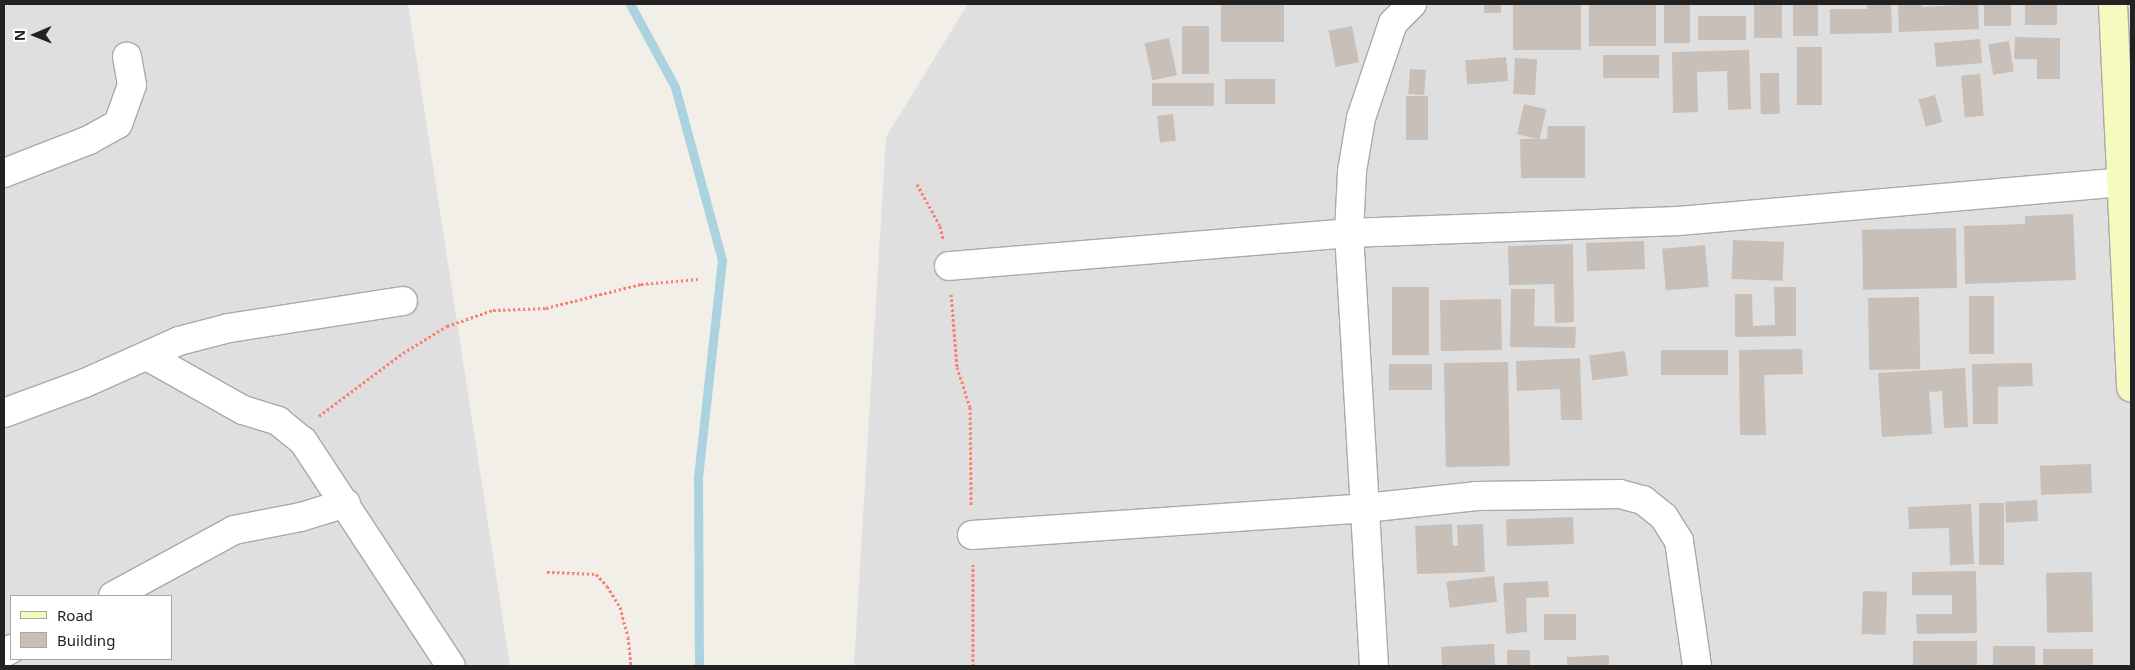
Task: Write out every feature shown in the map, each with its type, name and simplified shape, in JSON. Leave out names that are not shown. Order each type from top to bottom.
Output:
[{"type":"street","points":[[1374,666],[1349,233],[1352,171],[1361,118],[1393,23],[1412,4]]},
{"type":"street","points":[[2113,4],[2126,181],[2131,388]]},
{"type":"street","points":[[4,173],[89,140],[118,124],[132,85],[127,56]]},
{"type":"street","points":[[949,266],[1349,233],[1678,221],[2126,181]]},
{"type":"street","points":[[4,412],[85,383],[179,342],[229,328],[404,301]]},
{"type":"street","points":[[147,356],[243,410],[278,420],[304,441],[451,666]]},
{"type":"street","points":[[972,535],[1365,508],[1477,496],[1554,493],[1620,494],[1643,500],[1664,517],[1679,541],[1697,666]]},
{"type":"street","points":[[115,595],[234,530],[301,517],[346,503]]},
{"type":"path","points":[[917,184],[940,226],[949,266],[952,338],[957,367],[970,407],[973,666]]},
{"type":"path","points":[[295,434],[403,353],[447,326],[493,310],[546,308],[641,284],[698,278]]},
{"type":"path","points":[[547,572],[596,574],[607,586],[620,607],[628,637],[631,666]]},
{"type":"shaded area","points":[[4,4],[408,4],[510,666],[4,666]]},
{"type":"shaded area","points":[[968,4],[2131,4],[2131,666],[854,666],[886,137]]},
{"type":"building","points":[[1221,4],[1284,4],[1284,42],[1221,42]]},
{"type":"building","points":[[1484,4],[1501,4],[1501,13],[1484,13]]},
{"type":"building","points":[[1513,4],[1581,4],[1581,50],[1513,50]]},
{"type":"building","points":[[1589,4],[1656,4],[1656,46],[1589,46]]},
{"type":"building","points":[[1664,4],[1690,4],[1690,43],[1664,43]]},
{"type":"building","points":[[1754,4],[1782,4],[1782,38],[1754,38]]},
{"type":"building","points":[[1793,4],[1818,4],[1818,36],[1793,36]]},
{"type":"building","points":[[1867,4],[1891,4],[1892,33],[1830,34],[1830,9],[1867,9]]},
{"type":"building","points":[[1898,4],[1922,4],[1922,7],[1978,4],[1979,29],[1899,32]]},
{"type":"building","points":[[1984,4],[2011,4],[2011,26],[1984,26]]},
{"type":"building","points":[[2025,4],[2057,4],[2057,25],[2025,25]]},
{"type":"building","points":[[1698,16],[1746,16],[1746,40],[1698,40]]},
{"type":"building","points":[[1182,26],[1209,26],[1209,74],[1182,74]]},
{"type":"building","points":[[1352,26],[1359,62],[1336,67],[1328,31]]},
{"type":"building","points":[[2015,37],[2060,38],[2060,79],[2037,79],[2037,59],[2014,59]]},
{"type":"building","points":[[1169,38],[1177,75],[1152,80],[1145,43]]},
{"type":"building","points":[[1980,39],[1982,63],[1936,67],[1934,43]]},
{"type":"building","points":[[2009,41],[2014,72],[1993,75],[1988,44]]},
{"type":"building","points":[[1797,47],[1822,47],[1822,105],[1797,105]]},
{"type":"building","points":[[1749,50],[1751,109],[1728,110],[1727,71],[1697,72],[1698,112],[1673,113],[1672,52]]},
{"type":"building","points":[[1603,55],[1659,55],[1659,78],[1603,78]]},
{"type":"building","points":[[1506,57],[1508,81],[1467,84],[1465,61]]},
{"type":"building","points":[[1515,58],[1537,59],[1535,95],[1513,94]]},
{"type":"building","points":[[1410,69],[1426,70],[1424,95],[1408,94]]},
{"type":"building","points":[[1760,73],[1779,73],[1780,114],[1761,114]]},
{"type":"building","points":[[1980,74],[1984,116],[1965,117],[1961,76]]},
{"type":"building","points":[[1225,79],[1275,79],[1275,104],[1225,104]]},
{"type":"building","points":[[1152,83],[1214,83],[1214,106],[1152,106]]},
{"type":"building","points":[[1935,95],[1942,122],[1926,126],[1919,99]]},
{"type":"building","points":[[1406,96],[1428,96],[1428,140],[1406,140]]},
{"type":"building","points":[[1524,104],[1546,109],[1539,139],[1517,134]]},
{"type":"building","points":[[1173,114],[1176,141],[1160,143],[1157,116]]},
{"type":"building","points":[[1548,126],[1585,126],[1585,178],[1521,178],[1520,139],[1547,139]]},
{"type":"building","points":[[2073,214],[2076,280],[1965,284],[1964,226],[2025,224],[2025,216]]},
{"type":"building","points":[[1956,228],[1957,288],[1863,290],[1862,230]]},
{"type":"building","points":[[1733,240],[1784,242],[1783,281],[1732,279]]},
{"type":"building","points":[[1644,241],[1645,269],[1587,271],[1586,243]]},
{"type":"building","points":[[1573,244],[1574,322],[1555,323],[1554,284],[1509,285],[1508,246]]},
{"type":"building","points":[[1705,245],[1709,287],[1666,291],[1662,249]]},
{"type":"building","points":[[1392,287],[1429,287],[1429,355],[1392,355]]},
{"type":"building","points":[[1774,287],[1796,287],[1796,336],[1735,337],[1735,294],[1752,294],[1753,326],[1775,325]]},
{"type":"building","points":[[1511,289],[1535,289],[1534,326],[1576,327],[1575,348],[1510,347]]},
{"type":"building","points":[[1969,296],[1994,296],[1994,354],[1969,354]]},
{"type":"building","points":[[1919,297],[1920,369],[1869,370],[1868,298]]},
{"type":"building","points":[[1501,299],[1502,350],[1441,351],[1440,300]]},
{"type":"building","points":[[1802,349],[1803,374],[1764,375],[1766,435],[1740,435],[1739,350]]},
{"type":"building","points":[[1661,350],[1728,350],[1728,375],[1661,375]]},
{"type":"building","points":[[1625,351],[1628,376],[1592,380],[1589,355]]},
{"type":"building","points":[[1580,358],[1582,420],[1561,420],[1560,389],[1517,391],[1516,361]]},
{"type":"building","points":[[1508,362],[1510,466],[1446,467],[1444,363]]},
{"type":"building","points":[[2032,363],[2033,386],[1998,387],[1998,424],[1973,424],[1972,364]]},
{"type":"building","points":[[1389,364],[1432,364],[1432,390],[1389,390]]},
{"type":"building","points":[[1965,368],[1968,427],[1944,428],[1942,391],[1929,392],[1932,434],[1882,437],[1878,373]]},
{"type":"building","points":[[2091,464],[2092,493],[2041,495],[2040,466]]},
{"type":"building","points":[[2037,500],[2038,521],[2006,523],[2005,502]]},
{"type":"building","points":[[1979,503],[2004,503],[2004,565],[1979,565]]},
{"type":"building","points":[[1971,504],[1974,564],[1950,565],[1949,528],[1909,529],[1908,507]]},
{"type":"building","points":[[1573,517],[1574,544],[1507,546],[1506,519]]},
{"type":"building","points":[[1452,524],[1453,546],[1458,545],[1457,525],[1483,524],[1485,572],[1417,574],[1415,526]]},
{"type":"building","points":[[1976,571],[1977,633],[1917,634],[1916,614],[1952,614],[1952,595],[1912,595],[1912,572]]},
{"type":"building","points":[[2092,572],[2093,632],[2047,633],[2046,573]]},
{"type":"building","points":[[1494,576],[1497,602],[1450,608],[1446,582]]},
{"type":"building","points":[[1548,581],[1549,597],[1526,598],[1527,632],[1506,634],[1503,583]]},
{"type":"building","points":[[1863,591],[1887,592],[1885,635],[1861,634]]},
{"type":"building","points":[[1544,614],[1576,614],[1576,640],[1544,640]]},
{"type":"building","points":[[1913,641],[1977,641],[1977,666],[1913,666]]},
{"type":"building","points":[[1494,644],[1495,666],[1442,666],[1441,647]]},
{"type":"building","points":[[1993,646],[2035,646],[2035,666],[1993,666]]},
{"type":"building","points":[[2043,649],[2093,649],[2093,666],[2043,666]]},
{"type":"building","points":[[1507,650],[1530,650],[1530,666],[1507,666]]},
{"type":"building","points":[[1609,655],[1609,666],[1567,666],[1567,657]]},
{"type":"waterway","points":[[630,4],[675,87],[722,260],[698,478],[699,666]]}]
